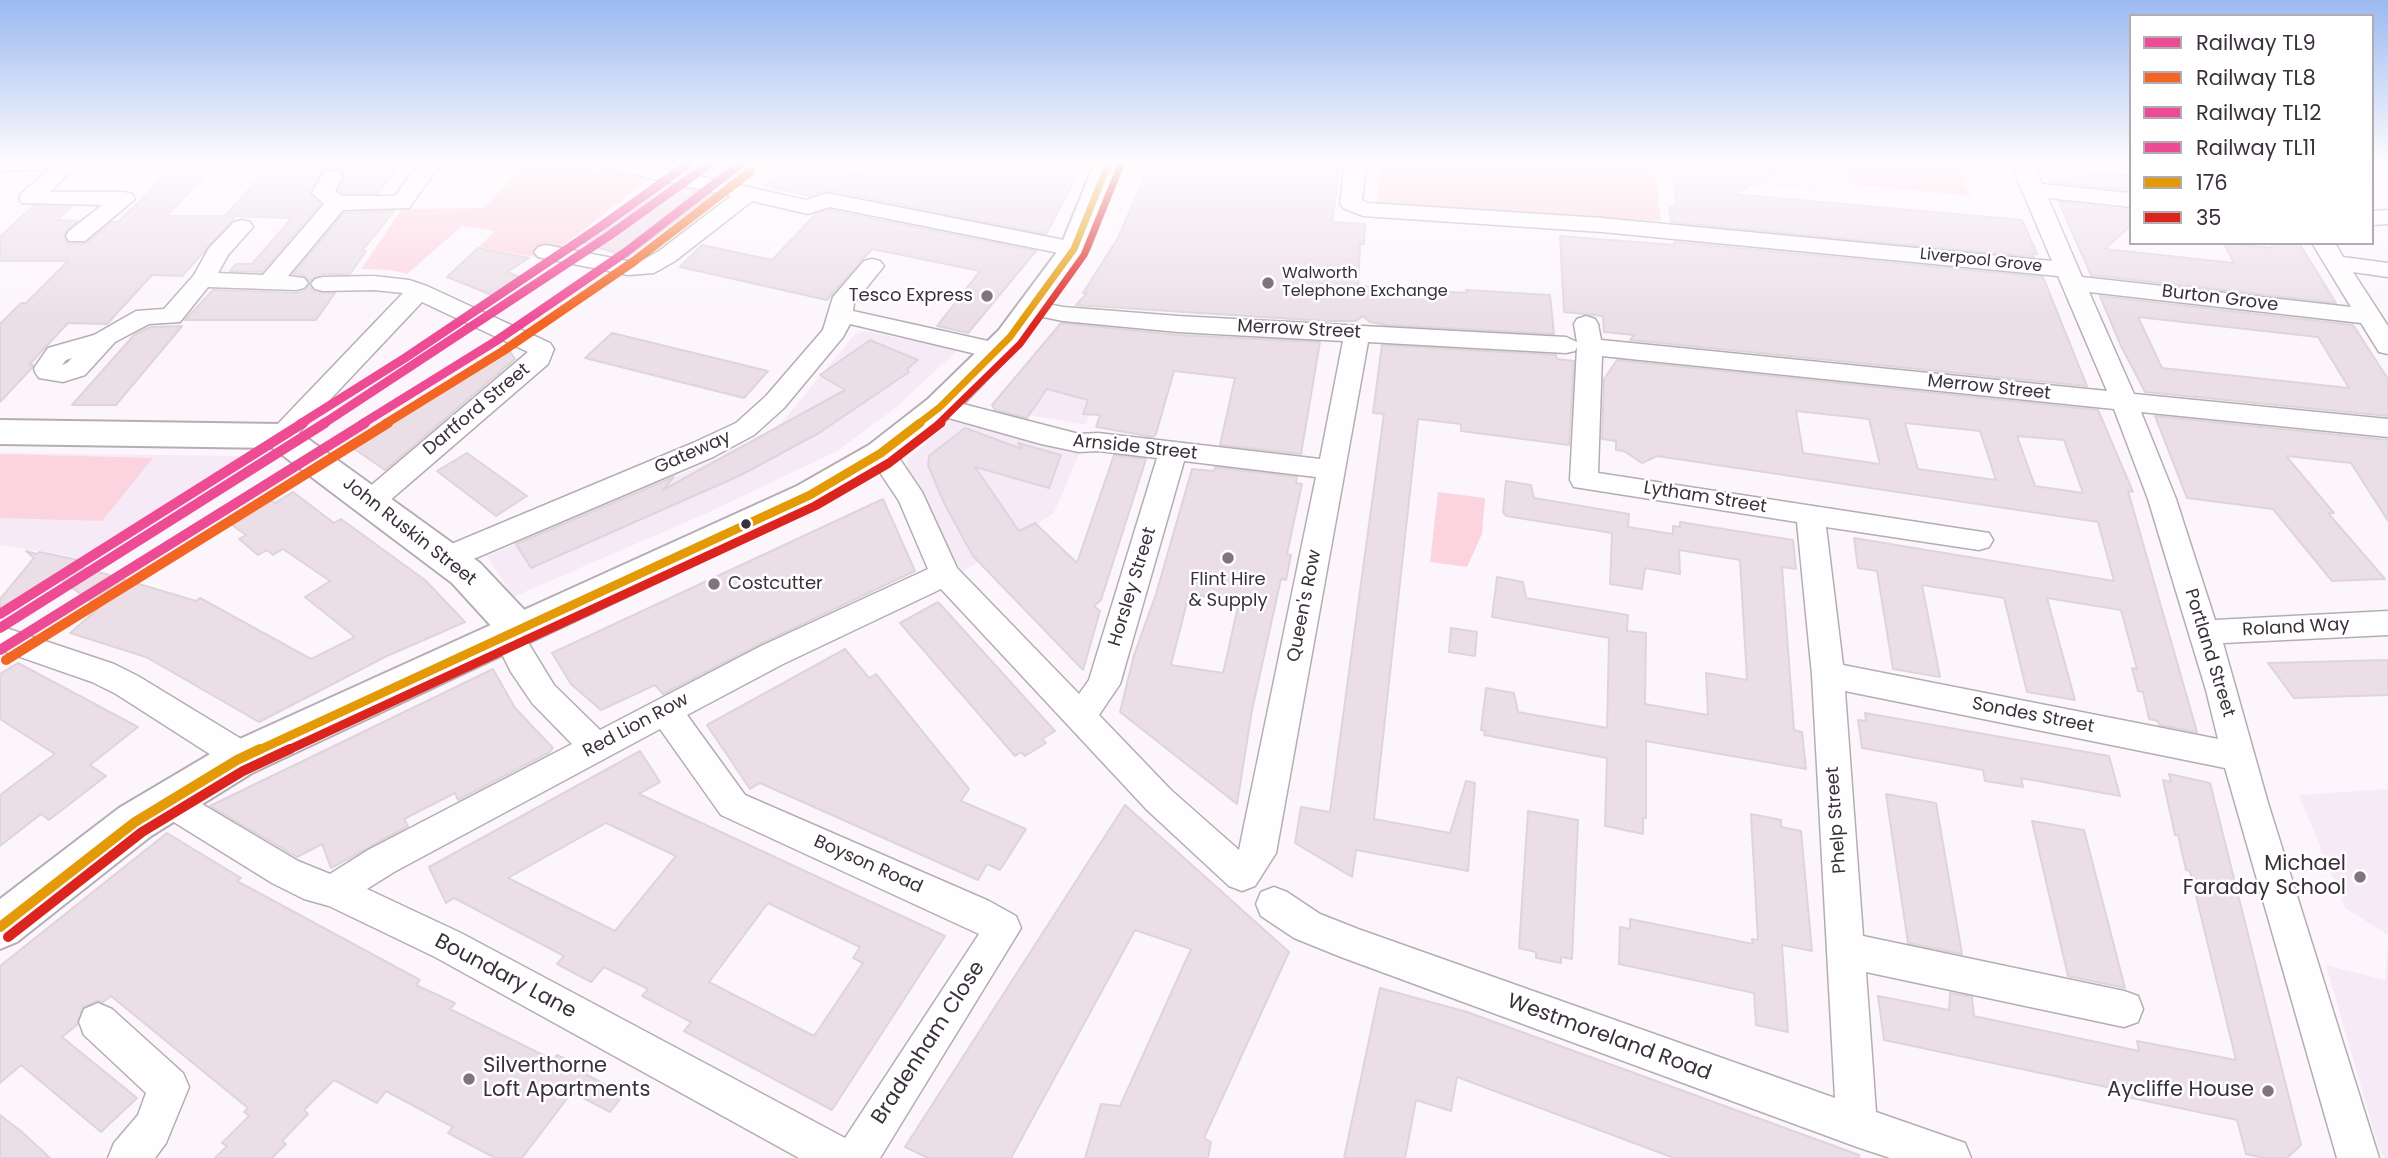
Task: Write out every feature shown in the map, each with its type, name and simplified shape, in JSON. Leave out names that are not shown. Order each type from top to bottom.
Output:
[{"type":"main road","points":[[0,927],[135,822],[237,760],[810,495],[881,453],[940,407],[999,349],[1032,308],[1073,249],[1087,216]]},
{"type":"main road","points":[[0,432],[281,436]]},
{"type":"main road","name":"John Ruskin Street","points":[[281,436],[466,573],[513,632]]},
{"type":"street","points":[[77,236],[102,216]]},
{"type":"street","points":[[270,282],[326,216]]},
{"type":"street","points":[[546,252],[628,268],[646,268],[667,256],[719,216]]},
{"type":"street","points":[[908,216],[1073,249]]},
{"type":"street","name":"Liverpool Grove","points":[[1472,216],[1580,223],[2071,276]]},
{"type":"street","name":"Portland Street","points":[[2045,216],[2125,403],[2162,499],[2227,708],[2238,757],[2358,1158]]},
{"type":"street","points":[[1580,223],[1582,250]]},
{"type":"street","points":[[103,340],[145,316],[171,317],[216,260],[217,253],[242,227]]},
{"type":"street","points":[[2329,253],[2388,270]]},
{"type":"street","points":[[2329,253],[2388,346]]},
{"type":"street","name":"Gateway","points":[[447,558],[703,450],[745,429],[775,402],[834,332],[840,318],[842,302],[872,266]]},
{"type":"street","name":"Burton Grove","points":[[2071,276],[2367,316]]},
{"type":"street","points":[[197,286],[296,283]]},
{"type":"street","points":[[281,436],[419,291],[393,283],[323,284]]},
{"type":"street","name":"Dartford Street","points":[[371,501],[541,354],[541,349],[534,344],[419,291]]},
{"type":"street","name":"Merrow Street","points":[[1032,308],[1063,314],[1178,324],[1357,333],[1581,338],[2125,403],[2388,428]]},
{"type":"street","points":[[854,318],[999,349]]},
{"type":"street","name":"Queen's Row","points":[[1077,714],[1159,800],[1242,874],[1258,853],[1264,828],[1357,333]]},
{"type":"street","name":"Lytham Street","points":[[1581,338],[1584,480],[1979,540]]},
{"type":"street","name":"Arnside Street","points":[[940,407],[1041,436],[1079,443],[1098,442],[1333,470]]},
{"type":"street","name":"Horsley Street","points":[[1077,714],[1093,701],[1104,684],[1173,451]]},
{"type":"street","points":[[881,453],[912,499],[945,574],[1077,714]]},
{"type":"street","name":"Phelp Street","points":[[1810,514],[1828,675],[1857,1127]]},
{"type":"street","name":"Red Lion Row","points":[[334,891],[363,871],[772,655],[945,574]]},
{"type":"street","name":"Roland Way","points":[[2203,632],[2388,624]]},
{"type":"street","points":[[513,632],[522,663],[543,694],[596,747]]},
{"type":"street","points":[[0,638],[103,673],[127,685],[231,750],[237,760]]},
{"type":"street","name":"Sondes Street","points":[[1828,675],[2238,757]]},
{"type":"street","name":"Boyson Road","points":[[665,711],[733,805],[1003,928]]},
{"type":"street","name":"Boundary Lane","points":[[168,801],[285,872],[317,888],[334,891],[448,945],[858,1156]]},
{"type":"street","name":"Westmoreland Road","points":[[1274,904],[1307,926],[1354,945],[1857,1127],[1950,1158]]},
{"type":"street","name":"Bradenham Close","points":[[858,1156],[1003,928]]},
{"type":"street","points":[[1846,950],[2124,1009]]},
{"type":"street","points":[[97,1022],[169,1087],[152,1129],[129,1158]]},
{"type":"shaded area","points":[[397,216],[601,216],[546,259],[479,247],[495,231],[462,226],[407,274],[391,270],[361,269]]},
{"type":"shaded area","points":[[1583,216],[1660,216],[1661,221]]},
{"type":"shaded area","points":[[1066,323],[1112,330],[1098,393],[1086,425],[995,409],[992,405],[1060,325]]},
{"type":"shaded area","points":[[865,331],[958,350],[893,410],[837,451],[703,515],[513,597],[487,556],[705,464],[778,427],[855,334]]},
{"type":"shaded area","points":[[954,418],[1083,445],[1054,513],[962,572],[907,474],[907,460]]},
{"type":"shaded area","points":[[0,453],[247,456],[83,558],[0,545]]},
{"type":"shaded area","points":[[0,454],[153,458],[102,521],[0,518]]},
{"type":"shaded area","points":[[1438,492],[1485,498],[1482,534],[1467,567],[1430,562]]},
{"type":"shaded area","name":"Michael Faraday School","points":[[2388,789],[2388,935],[2345,908],[2299,795]]},
{"type":"shaded area","points":[[2388,947],[2386,1158],[2380,1153],[2326,965],[2385,980]]},
{"type":"building","points":[[22,216],[61,216],[57,220],[78,221],[67,230],[64,237],[69,244],[87,243],[112,222],[118,222],[124,216],[236,216],[182,276],[152,275],[107,324],[68,323],[29,365],[33,365],[31,369],[0,402],[0,324],[21,303],[26,303],[68,261],[0,261],[0,237]]},
{"type":"building","points":[[226,216],[310,216],[262,272],[230,271],[236,264],[252,264],[292,218]]},
{"type":"building","points":[[341,216],[390,216],[362,251],[366,251],[350,274],[322,274],[310,281],[304,275],[293,274]]},
{"type":"building","points":[[619,216],[682,216],[627,257],[582,242]]},
{"type":"building","points":[[814,216],[859,216],[1036,251],[968,333],[937,326],[980,271],[872,249],[827,300],[680,267],[702,245],[772,260]]},
{"type":"building","points":[[957,216],[1055,216],[1046,234]]},
{"type":"building","points":[[1128,216],[1333,216],[1332,222],[1365,224],[1364,244],[1360,244],[1358,286],[1550,295],[1554,334],[1386,325],[1370,322],[1363,316],[1356,321],[1324,321],[1076,305],[1087,293],[1083,293],[1118,238]]},
{"type":"building","points":[[1670,216],[1978,216],[2022,220],[2037,254],[2033,254],[2034,257],[1671,222]]},
{"type":"building","points":[[2065,216],[2129,216],[2129,227],[2105,249],[2234,263],[2225,245],[2273,248],[2271,245],[2300,245],[2336,303],[2091,275]]},
{"type":"building","points":[[1560,236],[1674,245],[1674,242],[2043,277],[2087,386],[1630,340],[1634,335],[1604,332],[1603,316],[1564,312]]},
{"type":"building","points":[[478,248],[529,258],[507,272],[525,279],[497,297],[447,277]]},
{"type":"building","points":[[309,286],[314,292],[335,293],[316,320],[185,320],[213,290],[296,293],[305,291]]},
{"type":"building","points":[[2100,296],[2353,325],[2388,379],[2388,416],[2145,392],[2121,346]],"holes":[[[2138,317],[2318,337],[2349,388],[2162,368]]]},
{"type":"building","points":[[1061,323],[1178,335],[1320,342],[1301,454],[1220,445],[1235,378],[1174,371],[1153,437],[1096,427],[1100,415],[1083,414],[1088,400],[1047,389],[1027,418],[995,410],[992,405]]},
{"type":"building","points":[[182,326],[116,405],[72,405],[134,335],[150,327]]},
{"type":"building","points":[[612,333],[768,371],[744,398],[585,358]]},
{"type":"building","points":[[870,340],[918,360],[907,369],[909,372],[819,433],[741,475],[531,568],[516,544],[674,477],[663,490],[845,390],[820,375]]},
{"type":"building","points":[[1382,345],[1556,355],[1557,359],[1574,361],[1569,445],[1461,431],[1461,424],[1418,419],[1374,819],[1450,833],[1466,781],[1475,783],[1468,871],[1356,850],[1352,877],[1295,843],[1301,807],[1330,812],[1384,414],[1373,413]]},
{"type":"building","points":[[509,350],[515,359],[385,470],[353,448]]},
{"type":"building","points":[[1617,360],[2098,410],[2133,492],[2128,491],[2197,732],[2159,725],[2158,721],[2149,719],[2143,692],[2138,691],[2132,668],[2137,669],[2121,610],[2047,598],[2075,700],[2027,692],[2004,598],[1922,585],[1940,677],[1893,669],[1877,571],[1858,568],[1854,538],[2114,581],[2098,522],[1657,456],[1642,463],[1624,451],[1616,450],[1616,441],[1602,439],[1604,379]],"holes":[[[1796,411],[1869,419],[1880,464],[1803,453]],[[1905,423],[1980,431],[1996,480],[1918,469]],[[2017,436],[2064,440],[2083,493],[2035,486]]]},
{"type":"building","points":[[2155,416],[2388,440],[2388,521],[2351,463],[2286,456],[2334,513],[2328,513],[2385,579],[2332,581],[2273,509],[2187,498]]},
{"type":"building","points":[[965,428],[1022,449],[1018,443],[1061,455],[1049,488],[975,467],[1019,531],[1035,523],[1077,563],[1114,455],[1146,459],[1101,600],[1094,606],[1100,611],[1083,670],[973,556],[944,503],[928,465],[929,456]]},
{"type":"building","points":[[467,453],[527,496],[496,516],[437,471]]},
{"type":"building","points":[[1215,467],[1297,477],[1296,483],[1302,484],[1287,554],[1291,555],[1286,580],[1281,579],[1252,710],[1237,804],[1120,712],[1134,655],[1156,594],[1192,469],[1214,471]],"holes":[[[1189,594],[1239,602],[1223,673],[1171,665]]]},
{"type":"building","points":[[1506,481],[1531,485],[1534,498],[1629,514],[1628,527],[1673,534],[1673,526],[1680,527],[1680,522],[1793,540],[1796,569],[1782,567],[1794,730],[1802,732],[1806,769],[1646,741],[1646,818],[1643,818],[1643,834],[1605,826],[1607,758],[1484,735],[1485,731],[1481,730],[1486,688],[1514,693],[1518,712],[1607,728],[1609,638],[1492,617],[1497,577],[1523,582],[1526,598],[1628,615],[1627,631],[1646,633],[1645,704],[1708,715],[1706,673],[1747,680],[1740,560],[1679,550],[1680,574],[1645,568],[1642,589],[1610,584],[1612,533],[1506,516],[1503,512]]},
{"type":"building","points":[[293,492],[334,523],[341,519],[425,580],[465,622],[387,656],[259,722],[146,657],[70,633],[99,608],[55,575],[0,611],[0,599],[34,558],[26,551],[37,554],[39,552],[79,560],[72,564],[196,601],[200,598],[311,659],[355,637],[305,597],[330,581],[283,549],[273,555],[267,550],[258,555],[239,539],[246,535],[229,523],[269,499],[275,503]]},
{"type":"building","points":[[883,499],[915,571],[760,644],[663,694],[655,685],[601,710],[571,684],[552,653]]},
{"type":"building","points":[[938,602],[1055,731],[1042,739],[1046,743],[1025,756],[1021,752],[1015,756],[900,623]]},
{"type":"building","points":[[1451,628],[1477,632],[1475,656],[1449,652]]},
{"type":"building","points":[[845,649],[869,678],[876,674],[969,789],[961,801],[1026,829],[1000,870],[987,864],[978,880],[760,783],[750,789],[707,725]]},
{"type":"building","points":[[2388,660],[2388,695],[2294,698],[2268,663]]},
{"type":"building","points":[[18,663],[138,727],[90,765],[106,776],[49,820],[41,814],[0,846],[0,795],[55,754],[0,719],[0,674]]},
{"type":"building","points":[[493,669],[515,708],[553,748],[550,752],[458,800],[455,793],[404,819],[408,826],[331,868],[322,844],[297,857],[210,806]]},
{"type":"building","points":[[1865,713],[2109,756],[2120,796],[2021,778],[2023,787],[1985,781],[1983,770],[1862,748],[1858,720],[1866,721]]},
{"type":"building","points":[[640,751],[660,782],[639,794],[945,936],[832,1110],[684,1031],[691,1022],[642,996],[648,989],[604,967],[591,982],[557,964],[564,956],[454,898],[446,903],[429,867]],"holes":[[[606,823],[676,856],[615,931],[508,878]],[[768,903],[860,947],[853,958],[863,963],[814,1036],[709,982]]]},
{"type":"building","points":[[2169,774],[2210,783],[2301,1145],[2287,1158],[2264,1158],[2246,1154],[2237,1120],[2117,1095],[2116,1089],[1884,1040],[1878,996],[1949,1010],[1950,993],[1972,997],[1974,1016],[2139,1051],[2137,1041],[2236,1060],[2190,871],[2186,870],[2178,835],[2175,835],[2163,780],[2171,782]]},
{"type":"building","points":[[1886,794],[1936,803],[1962,954],[1908,943]]},
{"type":"building","points":[[1125,805],[1289,952],[1204,1138],[1211,1142],[1208,1158],[1085,1158],[1101,1104],[1120,1106],[1191,949],[1135,930],[1011,1158],[928,1158],[905,1147]]},
{"type":"building","points":[[1528,811],[1578,820],[1572,959],[1561,957],[1561,963],[1536,958],[1536,952],[1519,948]]},
{"type":"building","points":[[1751,814],[1781,820],[1781,827],[1801,831],[1812,951],[1782,945],[1788,1032],[1756,1025],[1754,993],[1619,964],[1620,927],[1630,929],[1630,919],[1753,944],[1752,939],[1758,940]]},
{"type":"building","points":[[2032,821],[2084,830],[2125,988],[2068,976]]},
{"type":"building","points":[[167,833],[241,878],[237,881],[420,980],[416,985],[455,1003],[450,1009],[553,1060],[557,1055],[588,1070],[585,1074],[624,1094],[610,1112],[572,1092],[522,1158],[495,1158],[448,1133],[453,1127],[386,1091],[377,1103],[334,1080],[304,1110],[308,1114],[282,1141],[286,1144],[272,1158],[215,1158],[227,1146],[222,1143],[249,1116],[244,1112],[248,1108],[111,996],[103,1002],[97,1001],[83,1007],[77,1025],[62,1037],[137,1098],[101,1132],[21,1065],[0,1083],[0,966]]},
{"type":"building","points":[[1380,988],[1467,1012],[1859,1155],[1859,1158],[1674,1158],[1457,1077],[1451,1111],[1416,1100],[1405,1158],[1344,1158]]},
{"type":"building","points":[[0,1115],[22,1132],[50,1158],[0,1158]]},
{"type":"rail line","name":"TL11","points":[[0,614],[405,358],[616,216]]},
{"type":"rail line","name":"TL12","points":[[0,628],[412,368],[636,216]]},
{"type":"rail line","name":"TL9","points":[[0,650],[496,341],[626,252],[673,216]]},
{"type":"rail line","name":"TL8","points":[[6,660],[503,351],[633,262],[693,216]]},
{"type":"transit line","name":"176","points":[[0,927],[135,822],[237,760],[810,495],[881,453],[940,407],[1010,337],[1074,249],[1087,216]]},
{"type":"transit line","name":"35","points":[[8,937],[142,832],[243,771],[815,506],[889,463],[949,416],[1020,344],[1084,255],[1100,216]]},
{"type":"place","name":"Walworth Telephone Exchange","points":[[1268,283]]},
{"type":"place","name":"Tesco Express","points":[[987,296]]},
{"type":"place","name":"Flint Hire & Supply","points":[[1228,558]]},
{"type":"place","name":"Costcutter","points":[[714,584]]},
{"type":"place","name":"Michael Faraday School","points":[[2360,877]]},
{"type":"place","name":"Silverthorne Loft Apartments","points":[[469,1079]]},
{"type":"place","name":"Aycliffe House","points":[[2268,1091]]}]
